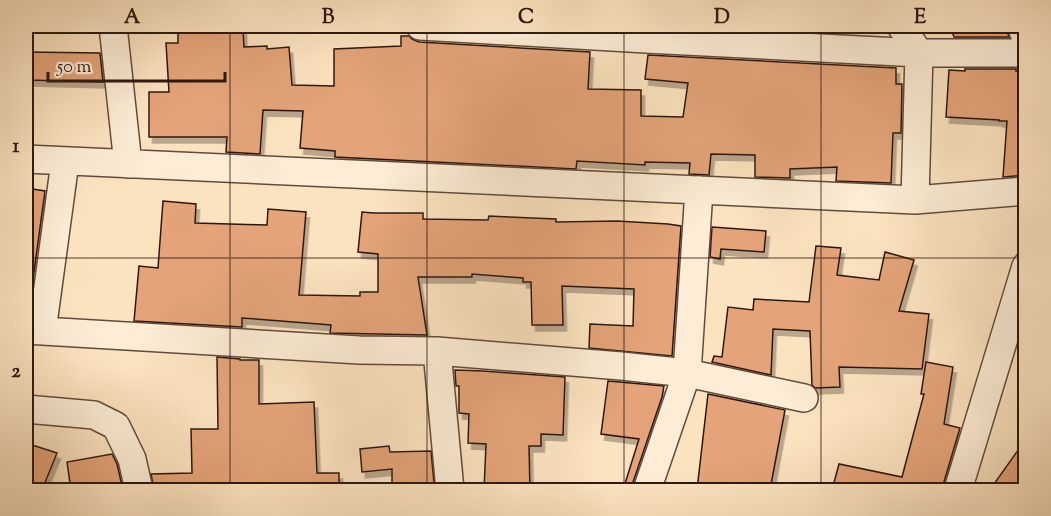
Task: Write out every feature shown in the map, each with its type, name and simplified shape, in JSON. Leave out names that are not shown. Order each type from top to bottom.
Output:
[{"type":"street","points":[[113,26],[128,164]]},
{"type":"street","points":[[420,26],[919,53],[1026,52]]},
{"type":"street","points":[[901,26],[919,53],[915,200]]},
{"type":"street","points":[[1021,26],[1026,38]]},
{"type":"street","points":[[26,159],[915,200],[1026,191]]},
{"type":"street","points":[[65,162],[34,330],[359,350],[437,351],[687,373],[804,398]]},
{"type":"street","points":[[648,490],[687,373],[699,190]]},
{"type":"street","points":[[958,490],[1026,266]]},
{"type":"street","points":[[437,351],[450,490]]},
{"type":"street","points":[[26,409],[94,415],[116,426],[132,459],[139,490]]},
{"type":"building","points":[[950,26],[970,26],[971,30],[1006,28],[1009,37],[954,37]]},
{"type":"building","points":[[243,29],[244,47],[267,46],[267,49],[289,47],[292,85],[334,86],[334,49],[401,46],[401,36],[409,36],[419,42],[590,52],[588,89],[641,90],[641,116],[683,117],[688,83],[645,79],[648,55],[896,68],[896,84],[902,84],[901,133],[893,133],[891,183],[836,181],[837,167],[790,169],[790,178],[755,177],[755,155],[711,154],[709,175],[689,174],[690,163],[645,162],[645,165],[577,161],[576,169],[335,157],[335,151],[300,148],[303,111],[263,110],[260,154],[226,152],[227,137],[149,137],[149,92],[169,92],[166,43],[178,43],[178,32]]},
{"type":"building","points":[[26,52],[100,53],[103,82],[26,80]]},
{"type":"building","points":[[965,69],[1016,69],[1016,71],[1026,72],[1026,175],[1003,177],[1007,121],[946,117],[949,70],[965,71]]},
{"type":"building","points":[[26,188],[45,191],[29,308],[26,307]]},
{"type":"building","points":[[163,201],[196,204],[195,223],[267,225],[268,209],[306,212],[299,295],[360,296],[360,292],[378,292],[378,254],[358,252],[362,212],[423,213],[423,219],[488,220],[489,216],[556,219],[556,222],[617,221],[681,226],[672,356],[589,348],[590,324],[633,326],[634,289],[562,286],[563,325],[532,325],[531,282],[523,282],[523,278],[472,274],[472,277],[418,277],[427,335],[330,333],[331,325],[242,318],[242,327],[134,321],[139,266],[158,268]]},
{"type":"building","points":[[712,227],[766,231],[764,252],[721,249],[720,259],[710,257]]},
{"type":"building","points":[[816,246],[841,248],[837,275],[879,280],[885,252],[914,260],[899,311],[929,314],[922,369],[839,367],[840,387],[815,388],[812,385],[810,331],[773,329],[771,375],[712,362],[714,356],[722,357],[728,307],[753,310],[754,299],[809,302]]},
{"type":"building","points":[[217,357],[259,360],[259,404],[314,402],[317,473],[339,473],[339,490],[154,490],[151,474],[192,473],[191,429],[218,429]]},
{"type":"building","points":[[926,362],[953,367],[944,424],[960,428],[943,490],[832,490],[839,464],[902,477],[924,394],[921,394]]},
{"type":"building","points":[[455,370],[565,377],[563,435],[541,434],[541,446],[529,446],[530,490],[484,490],[486,444],[468,443],[469,414],[459,413],[459,386],[456,386]]},
{"type":"building","points":[[608,381],[664,386],[632,490],[623,490],[639,439],[601,434]]},
{"type":"building","points":[[708,394],[785,410],[770,490],[697,490]]},
{"type":"building","points":[[1026,439],[1026,490],[1003,490],[994,484]]},
{"type":"building","points":[[26,443],[57,453],[42,490],[26,490]]},
{"type":"building","points":[[389,446],[390,452],[431,451],[434,483],[392,483],[392,469],[362,472],[360,449]]},
{"type":"building","points":[[112,454],[117,464],[123,490],[71,490],[67,462]]}]
